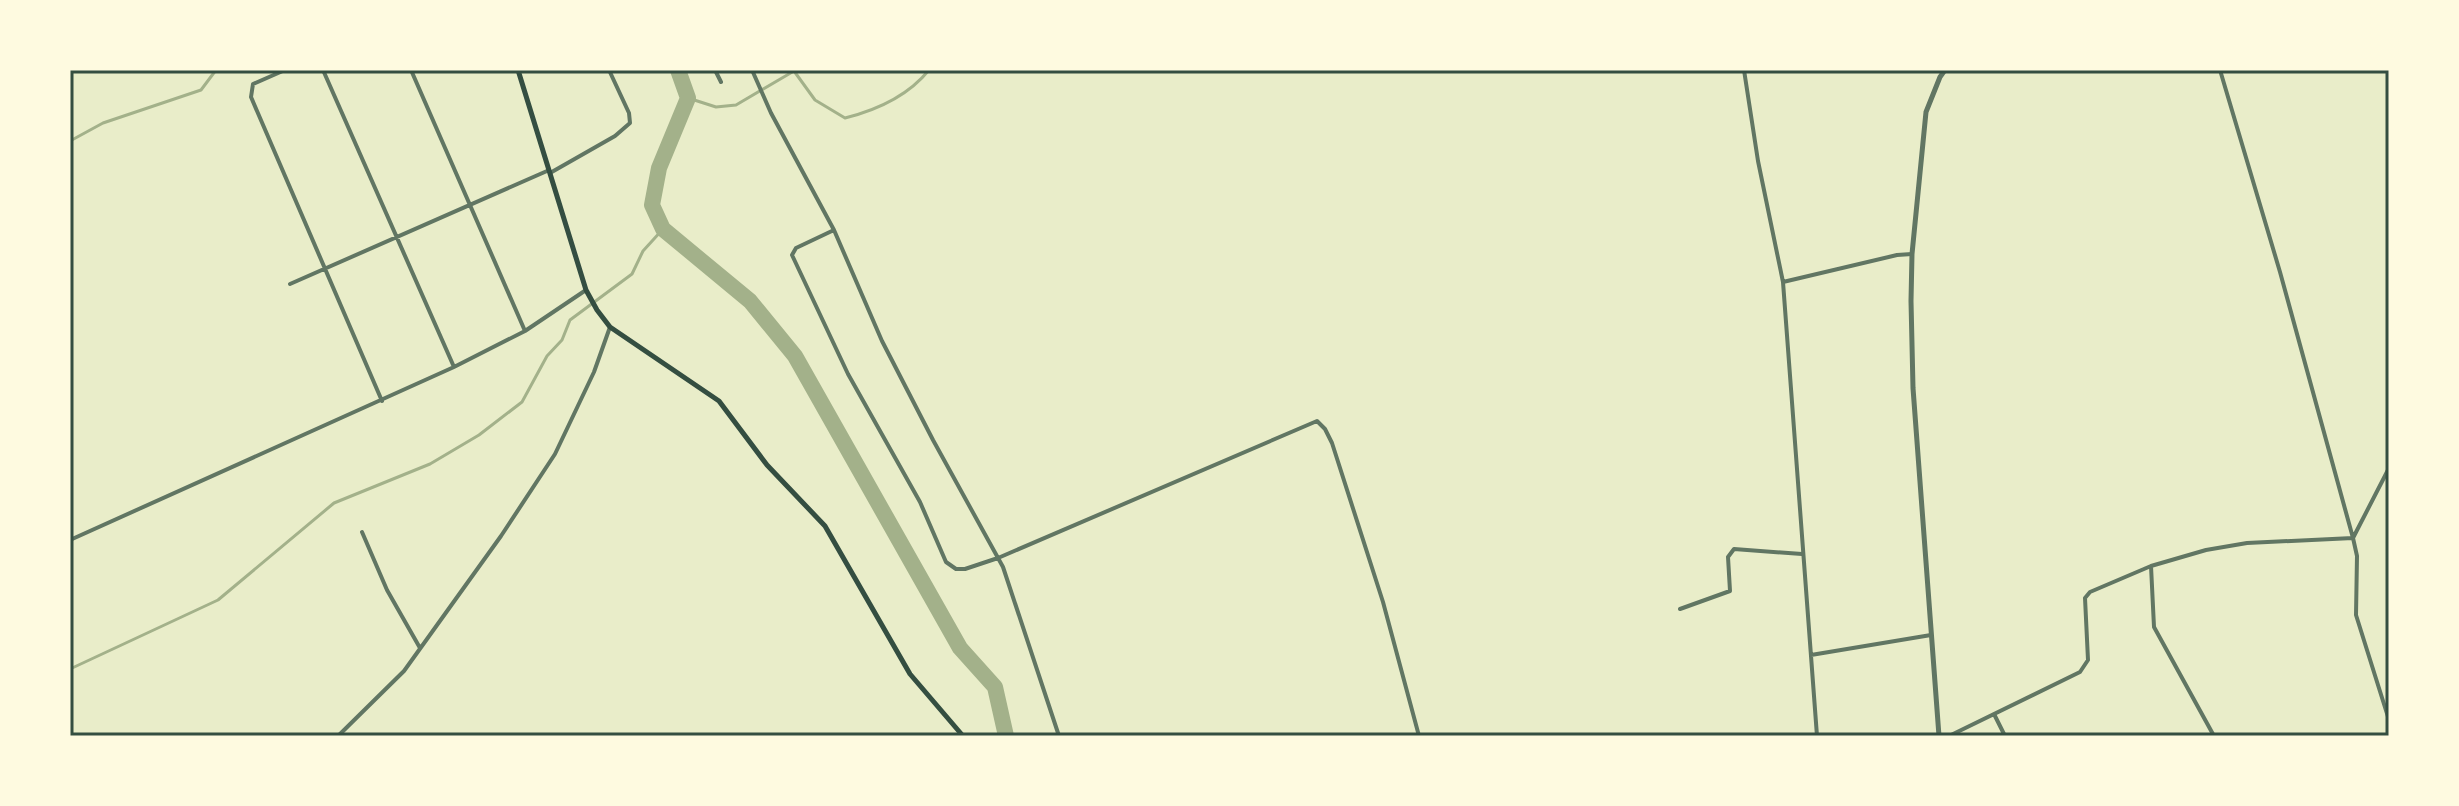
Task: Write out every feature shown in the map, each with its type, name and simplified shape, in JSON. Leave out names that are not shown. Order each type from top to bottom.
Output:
[{"type":"main road","points":[[518,70],[587,293],[597,310],[610,327],[700,386],[728,411],[767,465],[825,526],[910,674],[963,736]]},
{"type":"street","points":[[285,70],[253,84],[251,97],[382,401]]},
{"type":"street","points":[[323,70],[454,367]]},
{"type":"street","points":[[411,70],[525,331]]},
{"type":"street","points":[[290,284],[548,173],[615,136],[630,123],[629,113],[609,70]]},
{"type":"street","points":[[715,70],[721,82]]},
{"type":"street","points":[[752,70],[834,230],[882,341],[1009,578],[1059,736]]},
{"type":"street","points":[[1744,70],[1758,161],[1783,282],[1817,736]]},
{"type":"street","points":[[1939,736],[1913,388],[1912,254],[1926,112],[1945,70]]},
{"type":"street","points":[[2220,70],[2284,286],[2353,538],[2357,556],[2356,615],[2389,720]]},
{"type":"street","points":[[834,230],[796,248],[792,255],[848,374],[920,502],[946,562],[956,569],[965,569],[998,558],[1317,421],[1332,443],[1383,602],[1419,736]]},
{"type":"street","points":[[1783,282],[1881,258],[1912,254]]},
{"type":"street","points":[[70,540],[454,367],[525,331],[587,293]]},
{"type":"street","points":[[338,736],[392,684],[421,649],[555,454],[594,372],[610,327]]},
{"type":"street","points":[[2353,538],[2389,468]]},
{"type":"street","points":[[362,532],[387,590],[421,649]]},
{"type":"street","points":[[1949,736],[2080,672],[2088,660],[2085,598],[2090,592],[2151,566],[2206,550],[2247,543],[2353,538]]},
{"type":"street","points":[[1680,609],[1730,591],[1728,557],[1734,549],[1803,555]]},
{"type":"street","points":[[2151,566],[2154,627],[2214,736]]},
{"type":"street","points":[[1811,655],[1931,635]]},
{"type":"street","points":[[1994,714],[2005,736]]},
{"type":"waterway","points":[[70,141],[103,123],[201,90],[216,70]]},
{"type":"waterway","points":[[678,70],[688,98],[659,168],[652,205],[663,229],[750,301],[795,356],[960,648],[995,687],[1006,736]]},
{"type":"waterway","points":[[688,98],[716,107],[736,105],[794,71],[815,100],[845,118],[891,101],[912,87],[929,70]]},
{"type":"waterway","points":[[70,669],[218,600],[334,503],[430,464],[479,435],[522,402],[547,356],[562,340],[570,320],[632,274],[643,251],[663,229]]}]
